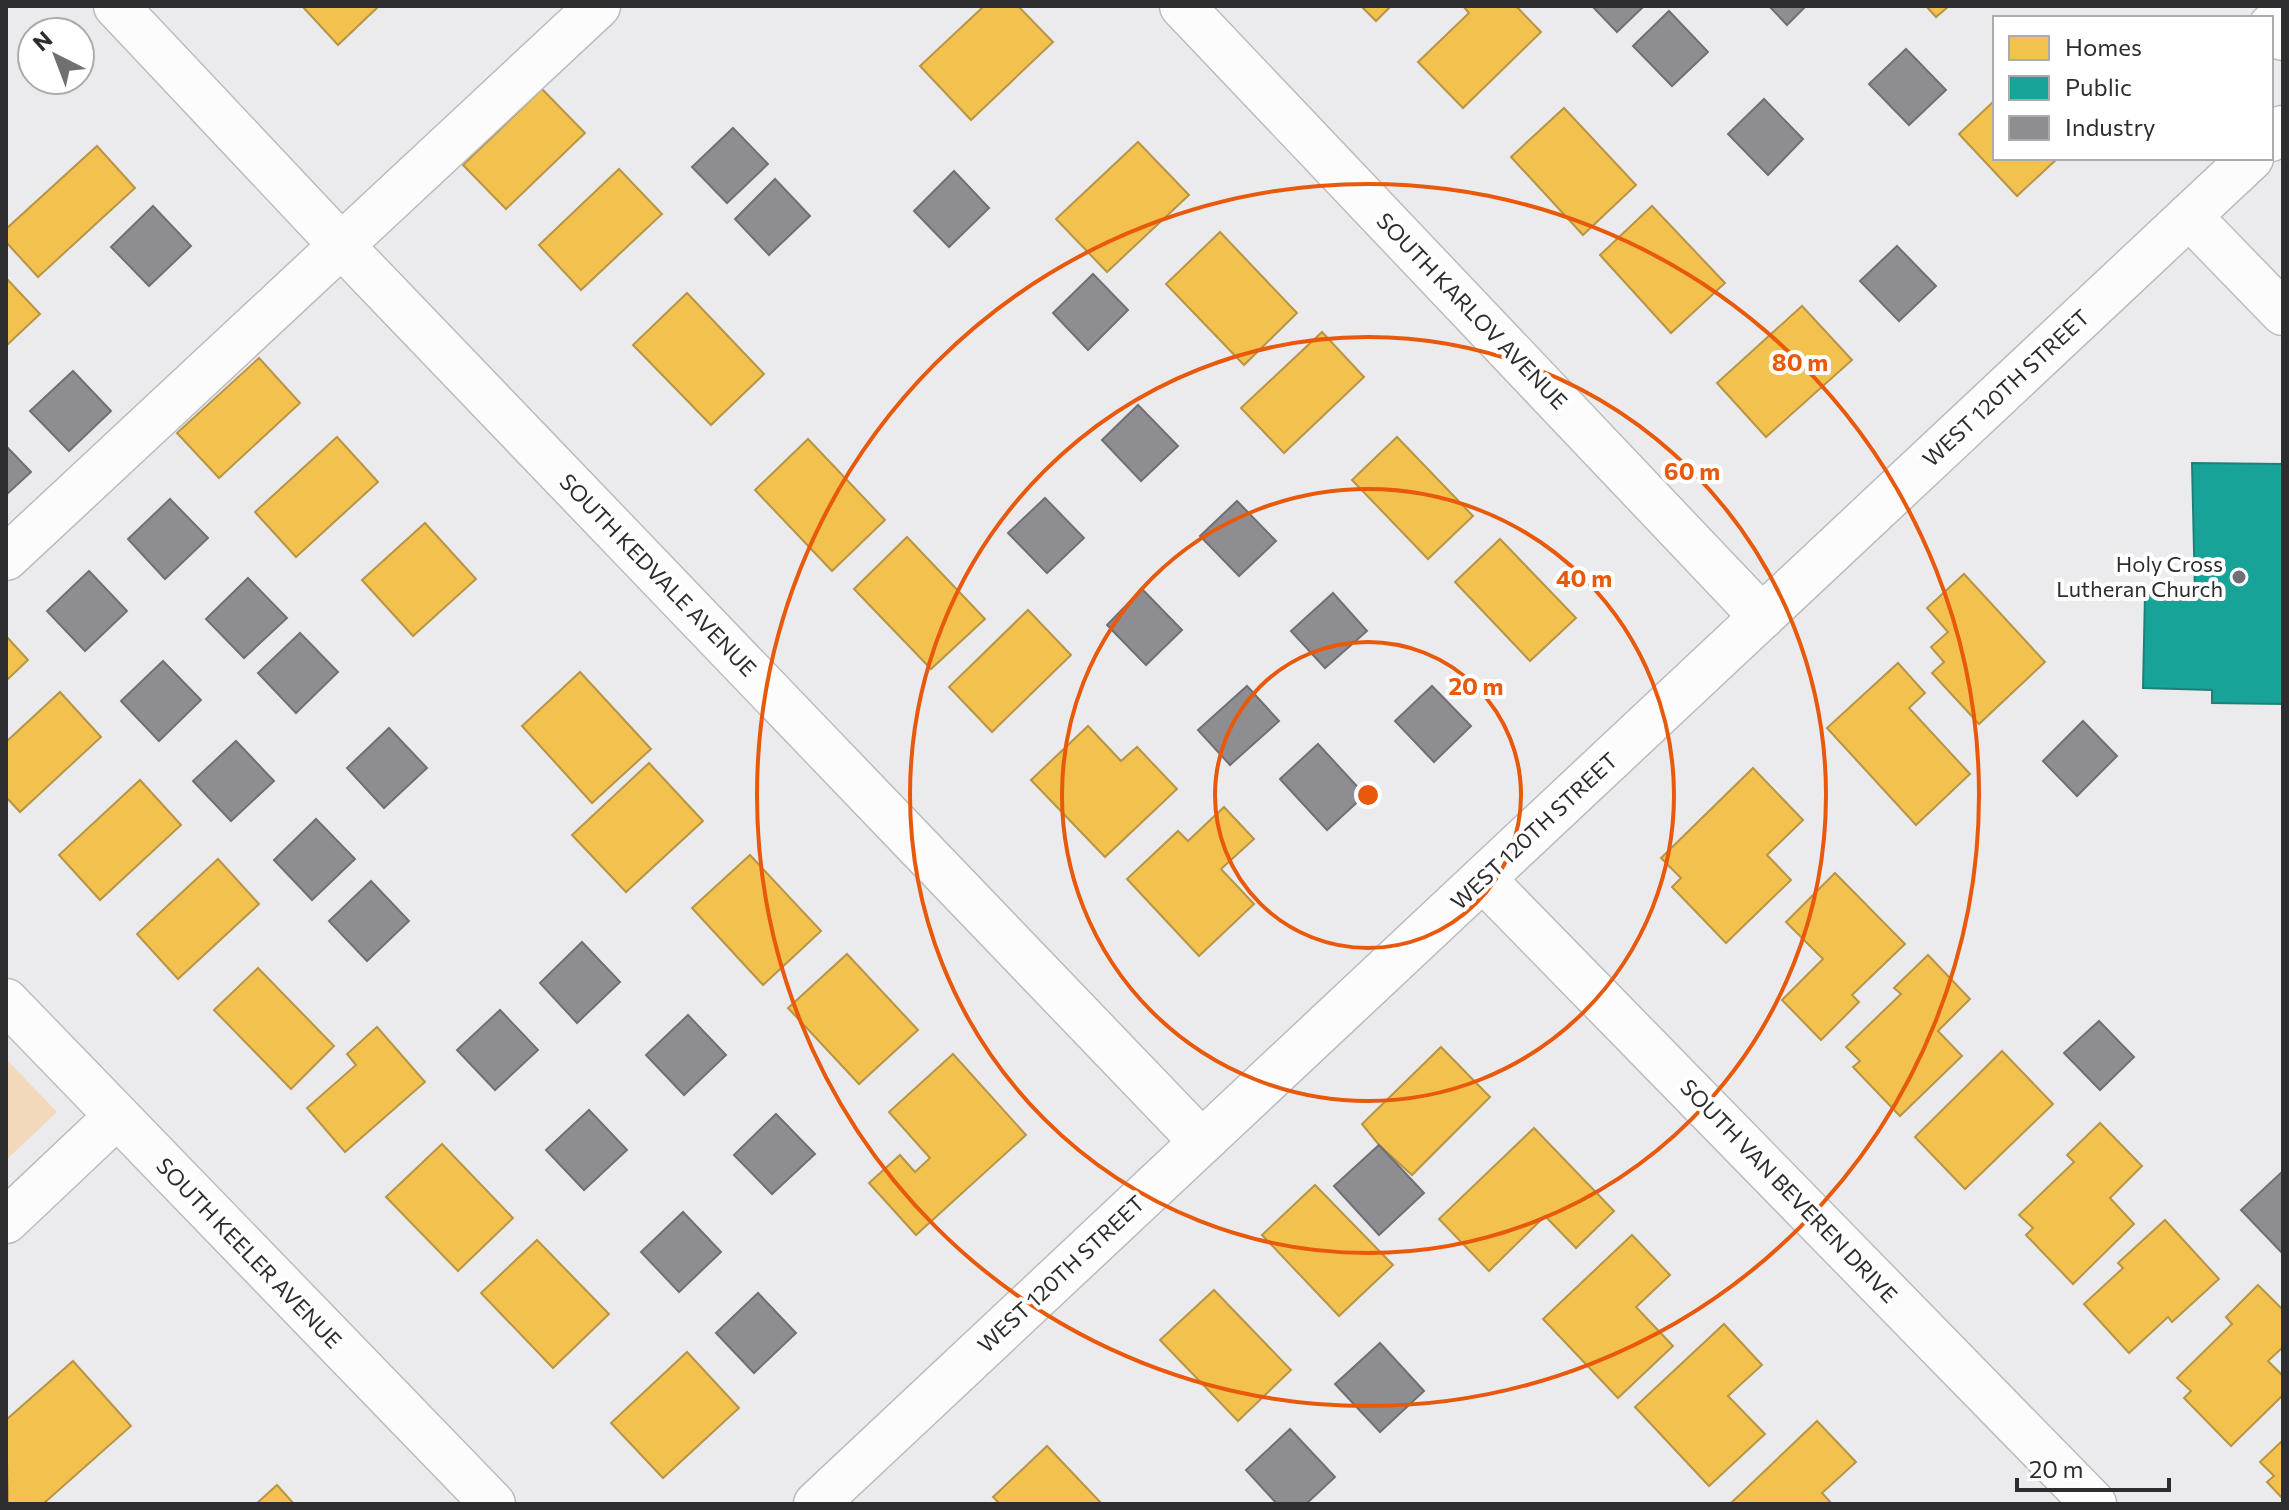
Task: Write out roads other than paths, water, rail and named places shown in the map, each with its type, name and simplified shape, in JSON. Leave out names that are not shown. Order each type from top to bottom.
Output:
[{"type":"street","name":"SOUTH KEDVALE AVENUE","points":[[116,6],[342,246],[1202,1142]]},
{"type":"street","points":[[6,558],[598,6]]},
{"type":"street","name":"SOUTH KARLOV AVENUE","points":[[1182,6],[1762,617]]},
{"type":"street","name":"WEST 120TH STREET","points":[[816,1504],[2249,160]]},
{"type":"street","points":[[2189,216],[2283,313]]},
{"type":"street","name":"SOUTH VAN BEVEREN DRIVE","points":[[1483,879],[2094,1504]]},
{"type":"street","name":"SOUTH KEELER AVENUE","points":[[6,1001],[493,1504]]},
{"type":"street","points":[[6,1221],[116,1117]]},
{"type":"place","name":"Holy Cross Lutheran Church","points":[[2239,577]]}]
